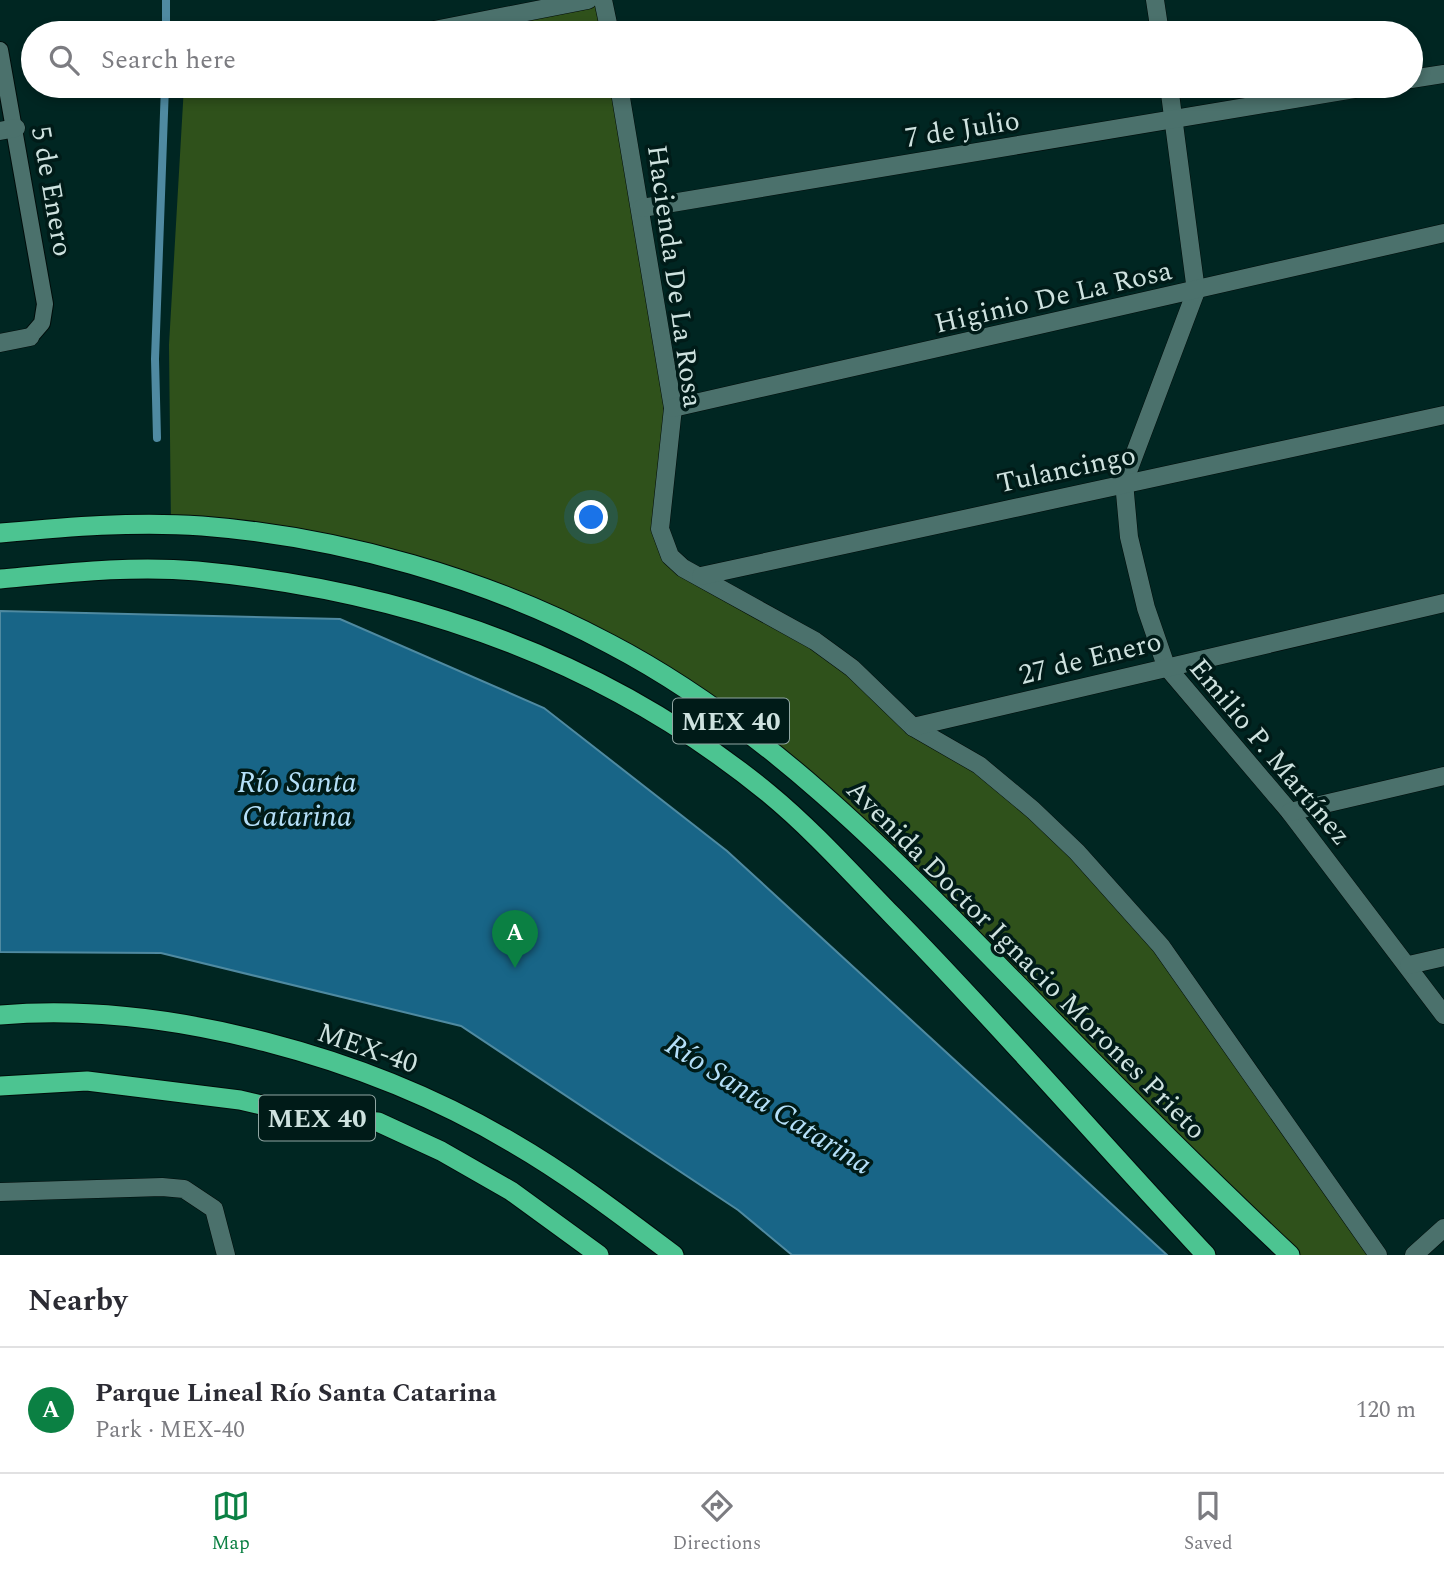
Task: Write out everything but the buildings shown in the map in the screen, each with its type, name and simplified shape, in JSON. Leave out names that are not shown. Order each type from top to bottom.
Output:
[{"type":"highway","name":"Avenida Doctor Ignacio Morones Prieto","points":[[0,533],[93,525],[202,526],[308,541],[418,566],[516,601],[611,644],[700,699],[776,755],[890,854],[1177,1148],[1290,1255]]},
{"type":"highway","name":"MEX 40","points":[[0,579],[92,571],[194,571],[300,585],[394,606],[484,632],[590,676],[662,717],[769,793],[949,974],[1206,1255]]},
{"type":"highway","name":"MEX-40","points":[[0,1016],[32,1013],[122,1016],[280,1047],[346,1066],[415,1092],[513,1142],[596,1195],[674,1255]]},
{"type":"highway","name":"MEX 40","points":[[0,1086],[87,1081],[240,1100],[316,1118],[378,1122],[441,1151],[511,1191],[599,1255]]},
{"type":"street","points":[[480,21],[588,0]]},
{"type":"street","points":[[603,0],[607,21]]},
{"type":"street","points":[[1155,0],[1158,21]]},
{"type":"street","points":[[1423,77],[1444,74]]},
{"type":"street","name":"Hacienda De La Rosa","points":[[621,98],[642,208],[673,408],[660,515],[661,538],[670,556],[683,568],[701,576]]},
{"type":"street","name":"Emilio P. Martínez","points":[[1171,98],[1196,290],[1124,482],[1129,537],[1136,573],[1166,666],[1290,812],[1409,965],[1444,1015]]},
{"type":"street","name":"7 de Julio","points":[[642,208],[1300,98]]},
{"type":"street","name":"Higinio De La Rosa","points":[[673,408],[1444,233]]},
{"type":"street","points":[[0,343],[30,337]]},
{"type":"street","name":"Tulancingo","points":[[701,576],[1124,482],[1444,415]]},
{"type":"street","points":[[701,576],[815,641],[852,668],[914,727],[979,765],[1022,801],[1128,906],[1185,979],[1256,1085],[1378,1255]]},
{"type":"street","name":"27 de Enero","points":[[914,727],[1444,603]]},
{"type":"street","points":[[1290,812],[1444,776]]},
{"type":"street","points":[[1409,965],[1444,957]]},
{"type":"street","points":[[0,1192],[162,1187],[184,1189],[214,1209],[226,1255]]},
{"type":"street","points":[[1414,1255],[1444,1228]]},
{"type":"lane","name":"5 de Enero","points":[[0,50],[8,130],[45,304],[42,323],[30,337]]},
{"type":"green space","points":[[603,0],[607,21],[486,21]]},
{"type":"green space","points":[[183,98],[621,98],[673,408],[660,515],[670,556],[815,641],[913,727],[979,765],[1077,852],[1185,979],[1378,1255],[1295,1255],[776,755],[564,622],[308,541],[171,526],[169,345]]},
{"type":"water","name":"Río Santa Catarina","points":[[0,611],[340,619],[544,708],[727,851],[1167,1255],[792,1255],[738,1210],[461,1026],[161,953],[0,952]]},
{"type":"waterway","points":[[166,0],[166,21]]},
{"type":"waterway","points":[[157,438],[155,359],[165,98]]},
{"type":"place","name":"Parque Lineal Río Santa Catarina","points":[[515,968]]}]
